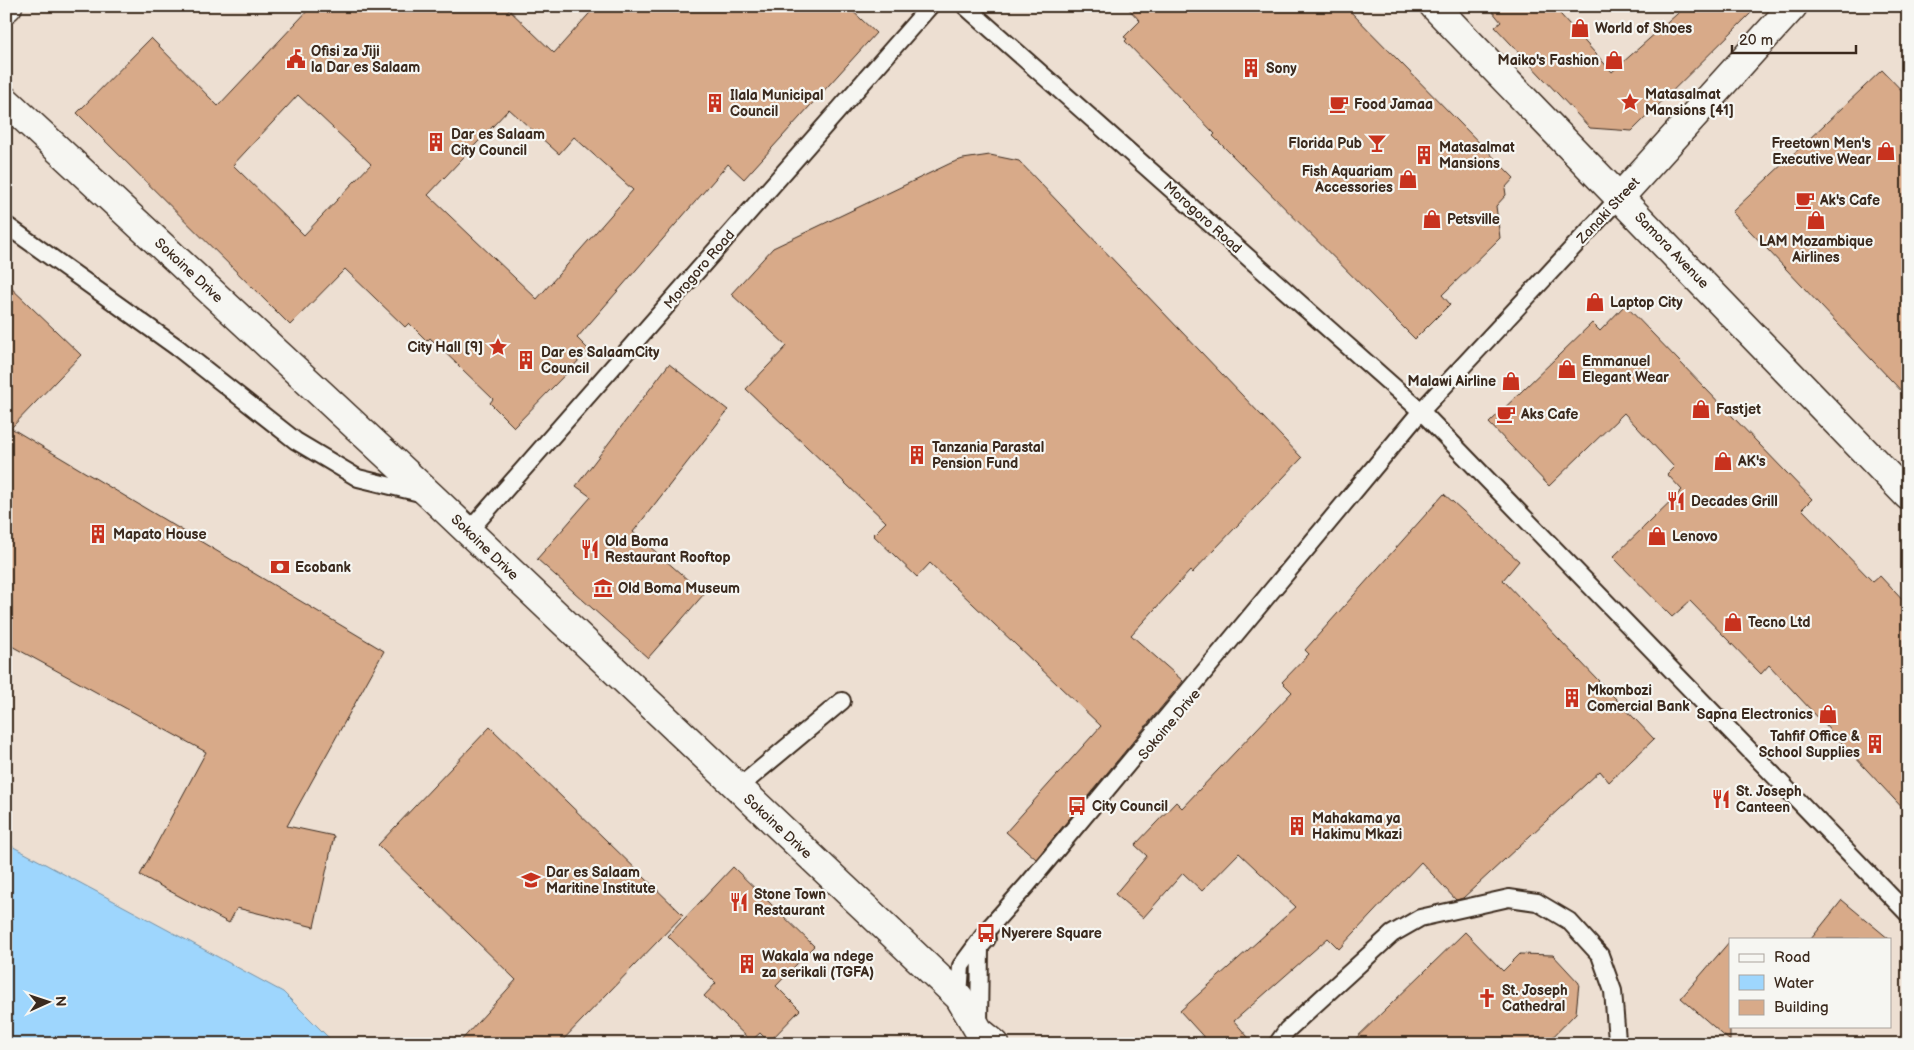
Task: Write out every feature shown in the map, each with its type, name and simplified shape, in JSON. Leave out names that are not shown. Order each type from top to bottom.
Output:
[{"type":"street","name":"Samora Avenue","points":[[1434,6],[1908,496]]},
{"type":"street","name":"Zanaki Street","points":[[1620,197],[1793,6]]},
{"type":"street","name":"Sokoine Drive","points":[[6,101],[431,496],[959,997]]},
{"type":"lane","name":"Morogoro Road","points":[[468,532],[930,6]]},
{"type":"lane","name":"Morogoro Road","points":[[965,6],[1421,411],[1908,914]]},
{"type":"lane","name":"Zanaki Street","points":[[1421,411],[1620,197]]},
{"type":"lane","points":[[6,225],[178,348],[296,441],[358,478],[431,496]]},
{"type":"lane","points":[[959,997],[961,966],[989,928],[1028,884],[1421,411]]},
{"type":"lane","name":"Sokoine Drive","points":[[992,1040],[980,947],[1338,526],[1405,432]]},
{"type":"lane","points":[[738,788],[842,701]]},
{"type":"lane","points":[[1277,1044],[1287,1030],[1392,934],[1420,918],[1509,898],[1537,902],[1569,921],[1600,956],[1613,991],[1617,1040],[1615,1044]]},
{"type":"lane","name":"Sokoine Drive","points":[[959,997],[992,1040]]},
{"type":"water","points":[[6,843],[283,992],[335,1044],[6,1044]]},
{"type":"building","points":[[312,6],[505,6],[554,53],[596,6],[847,6],[876,33],[744,179],[728,164],[577,338],[589,350],[514,427],[490,403],[493,399],[430,338],[427,341],[409,323],[405,327],[345,269],[290,325],[77,113],[151,38],[218,106]],"holes":[[[298,95],[371,164],[304,235],[233,165]],[[509,109],[559,154],[574,137],[633,190],[537,299],[428,195]]]},
{"type":"building","points":[[1126,6],[1345,6],[1514,178],[1505,188],[1506,195],[1496,206],[1500,238],[1442,295],[1450,304],[1415,339],[1213,136],[1215,134],[1125,41],[1127,39],[1124,37],[1140,21]]},
{"type":"building","points":[[1488,6],[1553,6],[1612,72],[1686,6],[1758,6],[1632,131],[1590,128],[1495,27],[1501,22]]},
{"type":"building","points":[[1882,70],[1908,97],[1908,398],[1732,212]]},
{"type":"building","points":[[990,155],[1019,161],[1302,458],[1192,573],[1190,571],[1131,635],[1183,681],[1036,859],[1006,832],[1101,726],[930,563],[917,577],[873,535],[886,522],[746,389],[787,346],[731,294],[773,248],[951,163],[963,159]]},
{"type":"building","name":"Mapato House","points":[[6,283],[81,355],[11,428],[384,651],[287,826],[334,836],[314,927],[237,908],[229,923],[140,875],[206,752],[6,643]]},
{"type":"building","points":[[1625,305],[1812,499],[1802,509],[1873,582],[1880,576],[1908,606],[1908,814],[1769,665],[1761,674],[1690,601],[1672,617],[1613,557],[1682,490],[1667,474],[1674,467],[1624,413],[1549,486],[1489,423],[1592,323],[1600,331]]},
{"type":"building","points":[[669,364],[728,410],[633,532],[704,594],[648,658],[537,559],[591,497],[576,486]]},
{"type":"building","points":[[1444,494],[1519,561],[1503,580],[1654,739],[1609,782],[1600,771],[1463,898],[1456,900],[1421,862],[1339,949],[1328,938],[1234,1021],[1254,1044],[1210,1044],[1180,1011],[1296,907],[1239,853],[1202,891],[1183,873],[1143,918],[1115,894],[1147,856],[1135,845],[1176,802],[1182,808],[1292,692],[1282,682],[1309,654],[1305,650]]},
{"type":"building","name":"Dar es Salaam Maritine Institute","points":[[490,727],[683,915],[559,1044],[458,1044],[516,980],[378,845]]},
{"type":"building","name":"Wakala wa ndege za serikali (TGFA)","points":[[733,867],[814,946],[776,986],[800,1010],[769,1042],[760,1033],[751,1041],[704,996],[716,983],[668,936]]},
{"type":"building","points":[[1842,900],[1888,938],[1812,938]]},
{"type":"building","name":"St. Joseph Cathedral","points":[[1465,932],[1503,971],[1520,954],[1553,955],[1579,983],[1576,1013],[1546,1044],[1350,1044]]},
{"type":"building","points":[[1729,942],[1730,1041],[1681,998]]},
{"type":"place","name":"World of Shoes","points":[[1580,28]]},
{"type":"place","name":"Ofisi za Jiji la Dar es Salaam","points":[[296,59]]},
{"type":"place","name":"Maiko's Fashion","points":[[1614,60]]},
{"type":"place","name":"Sony","points":[[1251,68]]},
{"type":"place","name":"Matasalmat Mansions [41]","points":[[1630,102]]},
{"type":"place","name":"Ilala Municipal Council","points":[[715,103]]},
{"type":"place","name":"Food Jamaa","points":[[1339,104]]},
{"type":"place","name":"Dar es Salaam City Council","points":[[436,142]]},
{"type":"place","name":"Florida Pub","points":[[1377,143]]},
{"type":"place","name":"Freetown Men's Executive Wear","points":[[1886,151]]},
{"type":"place","name":"Matasalmat Mansions","points":[[1424,155]]},
{"type":"place","name":"Fish Aquariam Accessories","points":[[1408,179]]},
{"type":"place","name":"Ak's Cafe","points":[[1805,200]]},
{"type":"place","name":"Petsville","points":[[1432,219]]},
{"type":"place","name":"LAM Mozambique Airlines","points":[[1816,220]]},
{"type":"place","name":"Laptop City","points":[[1595,302]]},
{"type":"place","name":"City Hall [9]","points":[[498,347]]},
{"type":"place","name":"Dar es SalaamCity Council","points":[[526,360]]},
{"type":"place","name":"Emmanuel Elegant Wear","points":[[1567,369]]},
{"type":"place","name":"Malawi Airline","points":[[1511,381]]},
{"type":"place","name":"Fastjet","points":[[1701,409]]},
{"type":"place","name":"Aks Cafe","points":[[1506,414]]},
{"type":"place","name":"Tanzania Parastal Pension Fund","points":[[917,455]]},
{"type":"place","name":"AK's","points":[[1723,461]]},
{"type":"place","name":"Decades Grill","points":[[1676,501]]},
{"type":"place","name":"Mapato House","points":[[98,534]]},
{"type":"place","name":"Lenovo","points":[[1657,536]]},
{"type":"place","name":"Old Boma Restaurant Rooftop","points":[[590,549]]},
{"type":"place","name":"Ecobank","points":[[280,567]]},
{"type":"place","name":"Old Boma Museum","points":[[603,588]]},
{"type":"place","name":"Tecno Ltd","points":[[1733,622]]},
{"type":"place","name":"Mkombozi Comercial Bank","points":[[1572,698]]},
{"type":"place","name":"Sapna Electronics","points":[[1828,714]]},
{"type":"place","name":"Tahfif Office & School Supplies","points":[[1875,744]]},
{"type":"place","name":"St. Joseph Canteen","points":[[1721,799]]},
{"type":"place","name":"City Council","points":[[1077,806]]},
{"type":"place","name":"Mahakama ya Hakimu Mkazi","points":[[1297,826]]},
{"type":"place","name":"Dar es Salaam Maritine Institute","points":[[531,880]]},
{"type":"place","name":"Stone Town Restaurant","points":[[739,902]]},
{"type":"place","name":"Nyerere Square","points":[[986,933]]},
{"type":"place","name":"Wakala wa ndege za serikali (TGFA)","points":[[747,964]]},
{"type":"place","name":"St. Joseph Cathedral","points":[[1487,998]]}]
